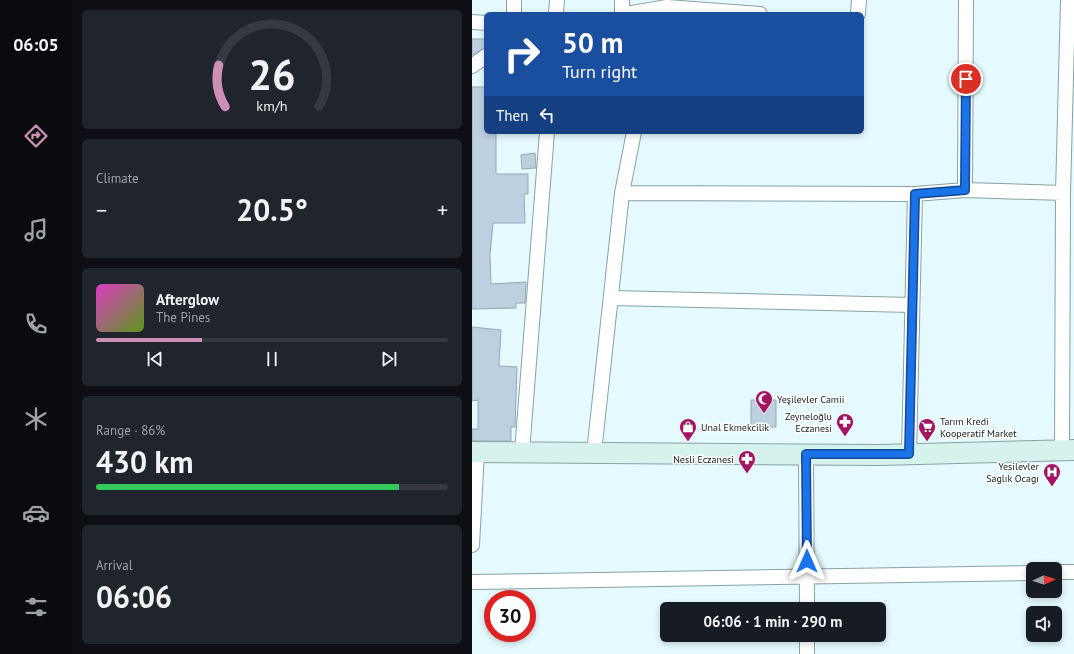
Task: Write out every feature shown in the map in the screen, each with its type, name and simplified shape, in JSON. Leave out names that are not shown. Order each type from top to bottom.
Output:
[{"type":"main road","points":[[475,452],[909,454],[1068,450]]},
{"type":"street","points":[[514,0],[514,12]]},
{"type":"street","points":[[556,12],[557,0]]},
{"type":"street","points":[[622,0],[622,12]]},
{"type":"street","points":[[858,12],[859,0]]},
{"type":"street","points":[[965,190],[966,0]]},
{"type":"street","points":[[1068,0],[1063,193],[1068,450]]},
{"type":"street","points":[[638,12],[667,7],[733,12]]},
{"type":"street","points":[[472,22],[484,23]]},
{"type":"street","points":[[472,66],[484,57]]},
{"type":"street","points":[[522,452],[547,134]]},
{"type":"street","points":[[594,453],[622,193],[634,134]]},
{"type":"street","points":[[622,193],[915,194],[965,190],[1063,193]]},
{"type":"street","points":[[909,454],[915,194]]},
{"type":"street","points":[[611,298],[912,305]]},
{"type":"street","points":[[472,545],[475,452]]},
{"type":"street","points":[[806,454],[807,602]]},
{"type":"street","points":[[1062,572],[1074,572]]},
{"type":"street","points":[[472,582],[1026,573]]},
{"type":"street","points":[[807,642],[807,654]]},
{"type":"building","points":[[472,39],[484,39],[484,49],[472,55]]},
{"type":"building","points":[[472,87],[484,87],[484,134],[496,134],[496,173],[528,174],[528,194],[524,194],[525,223],[493,223],[490,254],[491,284],[526,282],[525,303],[516,303],[516,308],[472,309]]},
{"type":"building","points":[[535,153],[536,168],[522,169],[521,155]]},
{"type":"building","points":[[472,327],[501,330],[499,366],[517,367],[515,427],[511,427],[511,441],[472,441],[472,429],[478,429],[478,400],[472,401]]},
{"type":"building","name":"Yeşilevler Camii","points":[[751,400],[776,400],[776,427],[751,427]]},
{"type":"place","name":"Yeşilevler Camii","points":[[764,414]]},
{"type":"place","name":"Zeyneloğlu Eczanesi","points":[[845,437]]},
{"type":"place","name":"Unal Ekmekcilik","points":[[688,442]]},
{"type":"place","name":"Tarım Kredi Kooperatif Market","points":[[927,442]]},
{"type":"place","name":"Nesli Eczanesi","points":[[747,474]]},
{"type":"place","name":"Yesilevler Saglık Ocagı","points":[[1052,487]]},
{"type":"route","points":[[807,561],[806,454],[909,454],[915,194],[965,190],[966,79]]}]
